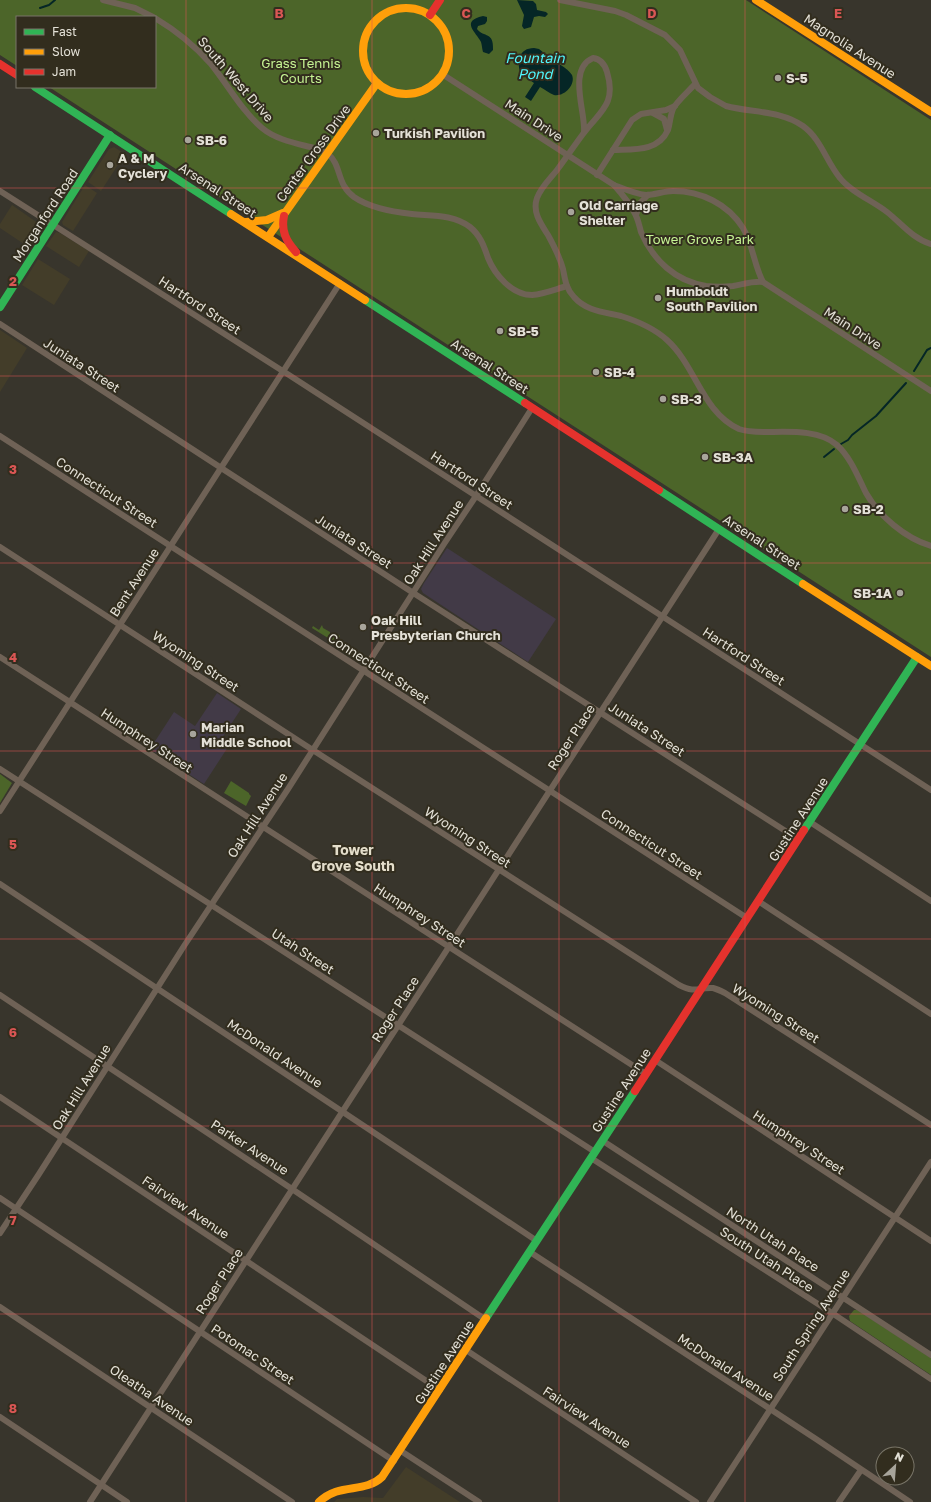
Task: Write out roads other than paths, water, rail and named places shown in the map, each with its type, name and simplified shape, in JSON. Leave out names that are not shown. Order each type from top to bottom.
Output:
[{"type":"street","name":"South West Drive","points":[[103,0],[135,8],[150,16]]},
{"type":"street","points":[[430,15],[440,0]]},
{"type":"street","points":[[561,0],[615,11],[665,35],[680,50],[695,84],[710,97],[726,106],[778,115],[792,120],[803,127],[814,137],[832,167],[842,180],[887,212],[920,240],[931,244]]},
{"type":"street","name":"Magnolia Avenue","points":[[757,0],[931,112]]},
{"type":"street","points":[[401,8],[416,9],[430,15],[442,28],[448,41],[448,58],[442,74],[430,86],[423,90],[411,94],[394,92],[378,83],[367,70],[363,56],[364,37],[372,24],[383,14],[401,8]]},
{"type":"street","name":"South West Drive","points":[[156,19],[172,29],[200,53],[213,67],[244,110],[262,128],[279,138],[316,148],[327,153]]},
{"type":"street","points":[[584,132],[584,122],[579,98],[579,81],[585,64],[593,58],[600,60],[606,68],[610,83],[610,92],[606,106],[596,120],[584,132],[568,156],[539,193],[536,208],[538,219],[559,257],[567,286],[574,297],[583,304],[595,310],[632,320],[649,328],[668,341],[688,366],[710,404],[732,425],[746,431],[788,432],[816,436],[833,443],[841,450],[851,463],[874,505],[905,533],[919,542],[931,546]]},
{"type":"street","points":[[0,64],[16,74]]},
{"type":"street","name":"Main Drive","points":[[442,74],[614,185],[632,192],[648,195],[673,191],[697,194],[718,203],[728,210],[743,228],[750,242],[763,282]]},
{"type":"street","name":"Center Cross Drive","points":[[268,237],[378,83]]},
{"type":"street","points":[[613,150],[641,149],[653,146],[660,142],[667,132],[673,109],[695,84]]},
{"type":"street","name":"Arsenal Street","points":[[37,88],[931,666]]},
{"type":"street","points":[[597,175],[632,120],[641,114],[666,110],[675,106]]},
{"type":"street","points":[[651,112],[664,119],[667,126],[667,132]]},
{"type":"street","name":"Morganford Road","points":[[0,307],[110,136]]},
{"type":"street","points":[[327,153],[335,162],[345,189],[362,201],[393,211],[449,218],[460,221],[470,227],[481,240],[498,277],[521,293],[533,295],[567,286]]},
{"type":"street","name":"Main Drive","points":[[614,185],[626,199],[636,215],[641,230],[653,253],[660,262],[677,276],[696,284],[716,286],[735,286],[763,282],[931,392]]},
{"type":"street","name":"Hartford Street","points":[[0,191],[284,371],[931,790]]},
{"type":"street","points":[[636,215],[640,203],[648,195]]},
{"type":"street","points":[[246,222],[260,222],[272,219],[286,210]]},
{"type":"street","points":[[286,210],[283,218],[283,233],[288,243],[302,259]]},
{"type":"street","name":"Bent Avenue","points":[[0,811],[340,284]]},
{"type":"street","name":"Juniata Street","points":[[0,324],[798,840]]},
{"type":"street","name":"Oak Hill Avenue","points":[[0,1233],[157,987],[414,593],[532,408]]},
{"type":"street","name":"Connecticut Street","points":[[0,436],[747,918]]},
{"type":"street","name":"Roger Place","points":[[90,1502],[719,529]]},
{"type":"street","name":"Wyoming Street","points":[[0,546],[312,750],[679,985],[691,990],[713,988],[725,993],[931,1125]]},
{"type":"street","name":"Gustine Avenue","points":[[319,1502],[327,1495],[339,1490],[368,1486],[375,1483],[385,1474],[917,657]]},
{"type":"street","name":"Humphrey Street","points":[[0,658],[646,1074]]},
{"type":"street","name":"Utah Street","points":[[0,769],[398,1025],[593,1155]]},
{"type":"street","points":[[810,822],[931,901]]},
{"type":"street","name":"McDonald Avenue","points":[[0,884],[537,1241]]},
{"type":"street","points":[[758,901],[931,1014]]},
{"type":"street","name":"Parker Avenue","points":[[0,995],[292,1188],[486,1320]]},
{"type":"street","name":"Humphrey Street","points":[[655,1060],[931,1242]]},
{"type":"street","name":"Fairview Avenue","points":[[0,1097],[440,1390]]},
{"type":"street","name":"North Utah Place","points":[[602,1140],[931,1355]]},
{"type":"street","name":"South Utah Place","points":[[593,1155],[931,1379]]},
{"type":"street","name":"South Spring Avenue","points":[[710,1502],[769,1409],[931,1162]]},
{"type":"street","name":"Potomac Street","points":[[0,1198],[394,1461]]},
{"type":"street","name":"McDonald Avenue","points":[[530,1252],[910,1502]]},
{"type":"street","name":"Oleatha Avenue","points":[[0,1307],[292,1502]]},
{"type":"street","name":"Fairview Avenue","points":[[466,1350],[696,1502]]},
{"type":"street","points":[[0,1417],[126,1502]]},
{"type":"street","points":[[401,1451],[479,1502]]},
{"type":"street","points":[[840,1502],[860,1470]]},
{"type":"water","points":[[517,0],[533,1],[536,4],[537,10],[548,14],[545,17],[534,17],[531,27],[524,29],[522,26],[524,15]]},
{"type":"water","points":[[483,16],[487,17],[487,21],[485,24],[478,26],[477,29],[490,37],[492,40],[493,50],[489,54],[483,52],[481,42],[473,31],[471,24],[476,18]]},
{"type":"water","name":"Fountain Pond","points":[[534,48],[539,49],[549,58],[557,62],[556,64],[558,63],[572,75],[572,83],[568,90],[562,94],[554,95],[540,87],[531,101],[525,97],[534,83],[521,74],[519,60],[520,56],[525,50]]},
{"type":"waterway","points":[[40,8],[49,5],[55,0]]},
{"type":"waterway","points":[[914,371],[927,350],[931,348]]},
{"type":"waterway","points":[[841,444],[848,440],[876,416],[906,383]]},
{"type":"waterway","points":[[824,457],[834,449]]},
{"type":"place","name":"S-5","points":[[778,78]]},
{"type":"place","name":"Turkish Pavilion","points":[[376,133]]},
{"type":"place","name":"SB-6","points":[[188,140]]},
{"type":"place","name":"A & M Cyclery","points":[[110,165]]},
{"type":"place","name":"Old Carriage Shelter","points":[[571,212]]},
{"type":"place","name":"Humboldt South Pavilion","points":[[658,298]]},
{"type":"place","name":"SB-5","points":[[500,331]]},
{"type":"place","name":"SB-4","points":[[596,372]]},
{"type":"place","name":"SB-3","points":[[663,399]]},
{"type":"place","name":"SB-3A","points":[[705,457]]},
{"type":"place","name":"SB-2","points":[[845,509]]},
{"type":"place","name":"SB-1A","points":[[900,593]]},
{"type":"place","name":"Oak Hill Presbyterian Church","points":[[363,627]]},
{"type":"place","name":"Marian Middle School","points":[[193,734]]},
{"type":"district","name":"Tower Grove South","points":[[353,858]]},
{"type":"park label","name":"Grass Tennis Courts","points":[[301,70]]},
{"type":"park label","name":"Tower Grove Park","points":[[700,239]]}]
